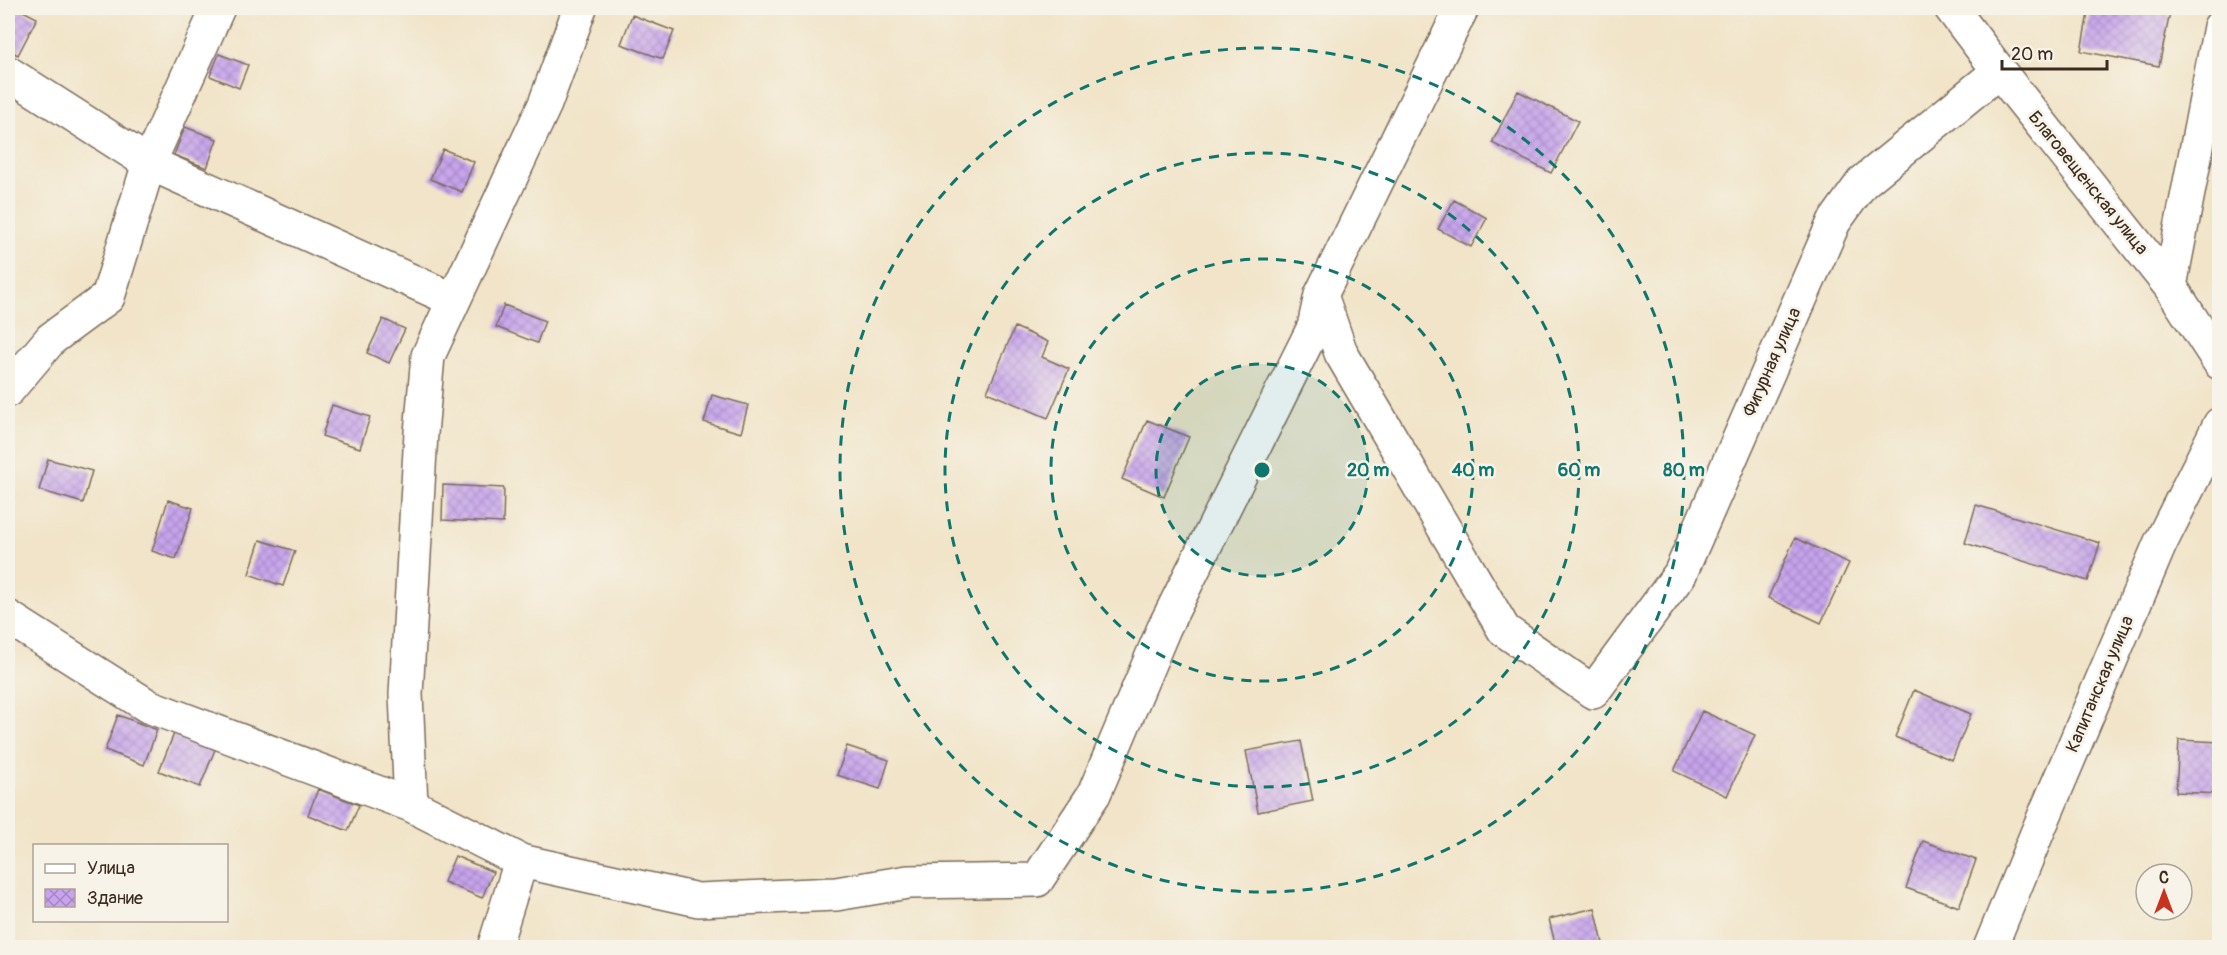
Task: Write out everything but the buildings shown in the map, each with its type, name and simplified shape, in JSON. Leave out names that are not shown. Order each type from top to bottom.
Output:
[{"type":"street","points":[[8,390],[51,339],[108,297],[149,163],[218,8]]},
{"type":"street","points":[[411,806],[406,694],[428,356],[545,104],[580,8]]},
{"type":"street","points":[[8,617],[148,706],[411,806],[521,861],[698,900],[836,894],[908,882],[1037,880],[1094,794],[1164,628],[1314,327],[1321,295],[1462,8]]},
{"type":"street","name":"Благовещенская улица","points":[[1951,8],[2170,286],[2220,363]]},
{"type":"street","points":[[2170,286],[2220,27]]},
{"type":"street","name":"Фигурная улица","points":[[1321,295],[1341,353],[1504,630],[1593,692],[1680,574],[1834,222],[1863,183],[1999,71]]},
{"type":"street","points":[[8,74],[149,163],[454,300]]},
{"type":"street","name":"Капитанская улица","points":[[1990,948],[2160,544],[2220,424]]},
{"type":"street","points":[[494,948],[521,861]]}]
